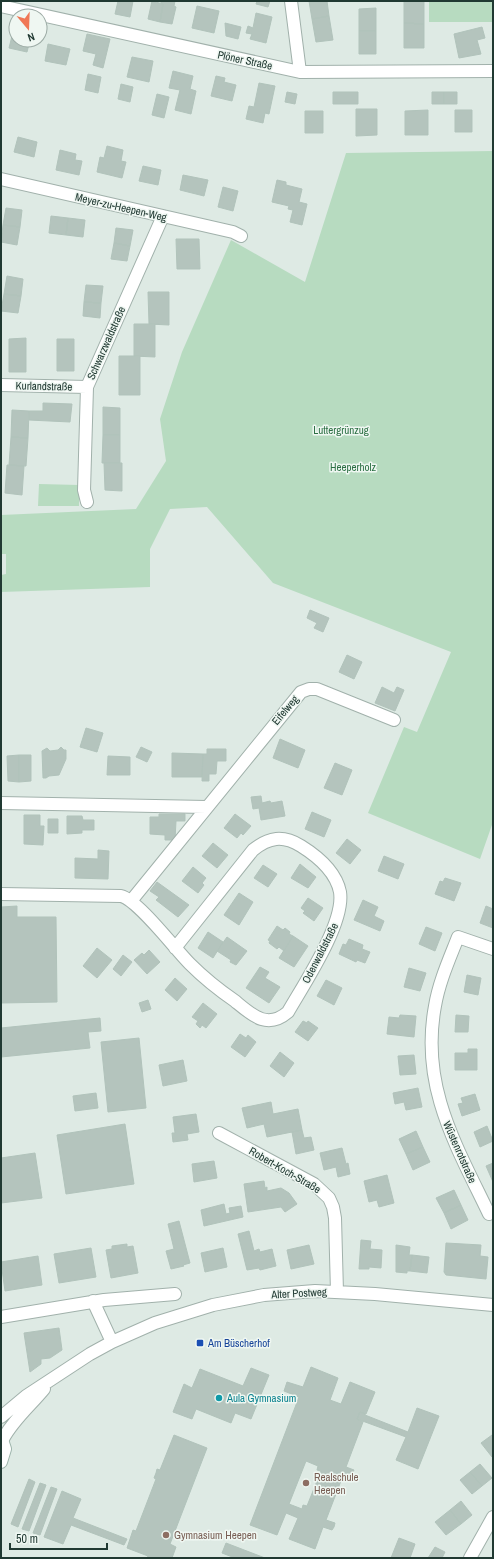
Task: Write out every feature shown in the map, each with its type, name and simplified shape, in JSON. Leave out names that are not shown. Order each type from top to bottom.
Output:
[{"type":"street","points":[[291,1],[300,72]]},
{"type":"street","name":"Plöner Straße","points":[[1,6],[300,72],[493,71]]},
{"type":"street","name":"Meyer-zu-Heepen-Weg","points":[[1,179],[233,232],[241,236]]},
{"type":"street","name":"Schwarzwaldstraße","points":[[87,502],[84,490],[86,387],[163,216]]},
{"type":"street","name":"Kurlandstraße","points":[[1,385],[86,387]]},
{"type":"street","name":"Eifelweg","points":[[131,901],[297,695],[305,690],[317,689],[394,720]]},
{"type":"street","points":[[1,802],[206,807]]},
{"type":"street","name":"Odenwaldstraße","points":[[131,901],[175,948],[206,980],[256,1018],[266,1020],[283,1016],[288,1012],[317,961],[336,921],[340,900],[337,883],[322,863],[298,844],[280,839],[262,843],[253,850],[175,948]]},
{"type":"street","points":[[1,894],[121,896],[131,901]]},
{"type":"street","name":"Wüstenrotstraße","points":[[492,1216],[450,1132],[442,1108],[435,1081],[432,1054],[432,1029],[435,1006],[440,988],[458,937],[493,949]]},
{"type":"street","name":"Robert-Koch-Straße","points":[[219,1133],[314,1184],[329,1198],[333,1207],[335,1218],[337,1292]]},
{"type":"street","name":"Alter Postweg","points":[[1,1417],[26,1396],[85,1357],[112,1342],[155,1323],[213,1304],[283,1293],[337,1292],[493,1304]]},
{"type":"street","points":[[1,1317],[93,1301],[175,1294]]},
{"type":"street","points":[[93,1301],[112,1342]]},
{"type":"street","name":"Alter Postweg","points":[[2,1438],[14,1421],[32,1403],[51,1380]]},
{"type":"street","points":[[1,1462],[5,1449],[2,1438]]},
{"type":"street","points":[[470,1558],[493,1517]]},
{"type":"green space","points":[[429,1],[493,1],[493,22],[429,22]]},
{"type":"green space","name":"Luttergrünzug","points":[[493,151],[493,822],[480,859],[368,813],[404,727],[417,732],[451,652],[273,583],[207,507],[170,509],[150,549],[150,587],[1,592],[1,575],[6,574],[6,554],[1,554],[1,515],[136,509],[166,461],[160,419],[182,352],[231,240],[305,282],[346,153]]},
{"type":"green space","points":[[39,484],[79,485],[79,506],[38,506]]},
{"type":"building","points":[[118,1],[133,1],[130,17],[115,14]]},
{"type":"building","points":[[152,1],[163,4],[160,22],[148,19]]},
{"type":"building","points":[[161,1],[175,1],[174,6],[176,7],[172,24],[160,22],[163,4]]},
{"type":"building","points":[[257,1],[270,1],[268,7],[256,4]]},
{"type":"building","points":[[309,1],[327,1],[329,16],[312,19]]},
{"type":"building","points":[[404,1],[424,1],[424,24],[404,23]]},
{"type":"building","points":[[197,6],[219,11],[214,33],[192,28]]},
{"type":"building","points":[[376,8],[376,31],[359,31],[359,9]]},
{"type":"building","points":[[256,13],[272,17],[266,43],[250,39],[252,34],[246,33],[248,26],[253,28]]},
{"type":"building","points":[[329,16],[333,40],[316,42],[312,19]]},
{"type":"building","points":[[225,23],[241,27],[238,39],[226,36]]},
{"type":"building","points":[[404,23],[424,24],[424,48],[404,48]]},
{"type":"building","points":[[482,27],[485,38],[477,40],[481,54],[459,58],[454,34]]},
{"type":"building","points":[[359,31],[376,31],[376,54],[359,54]]},
{"type":"building","points":[[87,34],[110,39],[103,68],[93,65],[96,54],[83,51]]},
{"type":"building","points":[[48,44],[70,49],[66,65],[45,61]]},
{"type":"building","points":[[9,48],[28,48],[27,52]]},
{"type":"building","points":[[132,57],[153,61],[149,82],[127,77]]},
{"type":"building","points":[[173,71],[193,76],[190,89],[196,91],[191,114],[175,110],[180,90],[169,88]]},
{"type":"building","points":[[88,74],[101,77],[98,93],[85,90]]},
{"type":"building","points":[[216,76],[225,78],[224,82],[236,85],[232,101],[211,96]]},
{"type":"building","points":[[259,83],[275,86],[269,114],[265,113],[263,123],[246,119],[249,106],[254,107]]},
{"type":"building","points":[[121,84],[133,87],[130,102],[118,99]]},
{"type":"building","points":[[287,92],[297,94],[295,104],[285,102]]},
{"type":"building","points":[[333,92],[358,92],[358,104],[333,104]]},
{"type":"building","points":[[432,92],[444,92],[444,104],[432,104]]},
{"type":"building","points":[[444,92],[457,92],[457,104],[444,104]]},
{"type":"building","points":[[157,94],[169,97],[164,118],[152,115]]},
{"type":"building","points":[[356,109],[377,109],[377,135],[356,136]]},
{"type":"building","points":[[428,110],[428,135],[405,135],[405,111]]},
{"type":"building","points":[[455,110],[472,110],[472,132],[455,132]]},
{"type":"building","points":[[305,111],[323,111],[323,133],[305,133]]},
{"type":"building","points":[[18,137],[37,142],[34,157],[14,152]]},
{"type":"building","points":[[107,146],[123,150],[121,161],[126,162],[122,178],[97,172],[100,157],[104,158]]},
{"type":"building","points":[[60,150],[76,154],[75,160],[82,161],[79,175],[56,170]]},
{"type":"building","points":[[143,166],[161,170],[158,185],[139,181]]},
{"type":"building","points":[[183,175],[208,180],[204,196],[180,190]]},
{"type":"building","points":[[277,180],[286,182],[286,185],[302,189],[299,202],[307,204],[302,225],[290,222],[293,210],[288,209],[289,206],[272,202]]},
{"type":"building","points":[[223,187],[238,191],[233,211],[218,207]]},
{"type":"building","points":[[6,208],[22,210],[20,227],[3,225]]},
{"type":"building","points":[[51,216],[68,218],[66,235],[49,233]]},
{"type":"building","points":[[68,218],[85,220],[83,237],[66,235]]},
{"type":"building","points":[[3,225],[20,227],[17,245],[1,242]]},
{"type":"building","points":[[116,228],[133,230],[130,246],[114,243]]},
{"type":"building","points":[[176,239],[199,239],[200,269],[177,269]]},
{"type":"building","points":[[114,243],[130,246],[127,261],[111,259]]},
{"type":"building","points":[[7,276],[23,279],[21,296],[4,294]]},
{"type":"building","points":[[86,285],[103,286],[101,303],[84,302]]},
{"type":"building","points":[[148,292],[169,292],[169,325],[149,324]]},
{"type":"building","points":[[4,294],[21,296],[18,313],[1,311]]},
{"type":"building","points":[[84,302],[101,303],[100,318],[83,316]]},
{"type":"building","points":[[134,324],[155,324],[155,357],[134,356]]},
{"type":"building","points":[[26,338],[26,372],[9,372],[9,339]]},
{"type":"building","points":[[57,339],[74,339],[74,371],[57,371]]},
{"type":"building","points":[[119,356],[140,356],[140,395],[119,395]]},
{"type":"building","points":[[43,403],[72,404],[70,422],[29,420],[29,411],[43,411]]},
{"type":"building","points":[[103,407],[120,408],[120,435],[103,435]]},
{"type":"building","points":[[12,410],[29,411],[28,438],[11,437]]},
{"type":"building","points":[[103,435],[120,435],[120,463],[102,463]]},
{"type":"building","points":[[11,437],[28,438],[26,466],[9,465]]},
{"type":"building","points":[[104,463],[122,463],[122,491],[105,490]]},
{"type":"building","points":[[7,465],[24,466],[22,495],[5,493]]},
{"type":"building","points":[[310,610],[329,618],[323,632],[314,628],[317,623],[307,618]]},
{"type":"building","points":[[347,655],[362,662],[354,679],[339,672]]},
{"type":"building","points":[[382,687],[394,693],[397,687],[404,690],[395,711],[375,703]]},
{"type":"building","points":[[86,728],[103,733],[97,752],[80,747]]},
{"type":"building","points":[[280,739],[305,750],[298,768],[273,758]]},
{"type":"building","points":[[61,747],[66,750],[66,759],[59,775],[43,778],[42,751],[47,748],[50,751],[58,750]]},
{"type":"building","points":[[141,747],[152,752],[147,762],[136,757]]},
{"type":"building","points":[[207,749],[226,749],[226,761],[217,761],[216,774],[209,774],[209,781],[202,781],[203,754],[207,754]]},
{"type":"building","points":[[172,753],[203,754],[202,777],[172,777]]},
{"type":"building","points":[[19,755],[19,782],[8,781],[7,756]]},
{"type":"building","points":[[19,755],[31,755],[31,781],[19,782]]},
{"type":"building","points":[[108,756],[130,757],[130,775],[107,775]]},
{"type":"building","points":[[335,763],[352,770],[342,795],[324,788]]},
{"type":"building","points":[[261,796],[262,803],[282,801],[285,816],[261,820],[259,808],[253,809],[251,797]]},
{"type":"building","points":[[312,812],[331,820],[324,837],[305,829]]},
{"type":"building","points":[[159,814],[185,814],[185,821],[176,821],[175,840],[165,840],[165,835],[150,834],[150,817],[159,817]]},
{"type":"building","points":[[235,814],[251,826],[243,835],[241,833],[237,838],[224,828]]},
{"type":"building","points":[[24,815],[40,815],[40,826],[44,826],[43,845],[24,844]]},
{"type":"building","points":[[67,816],[82,816],[83,820],[94,820],[94,830],[82,830],[82,833],[67,834]]},
{"type":"building","points":[[48,819],[58,819],[58,833],[48,833]]},
{"type":"building","points":[[347,839],[361,850],[350,864],[336,853]]},
{"type":"building","points":[[213,843],[228,855],[217,868],[202,856]]},
{"type":"building","points":[[98,850],[109,851],[108,879],[75,878],[75,858],[98,859]]},
{"type":"building","points":[[384,856],[404,864],[398,879],[378,871]]},
{"type":"building","points":[[300,864],[316,877],[308,888],[291,878]]},
{"type":"building","points":[[263,865],[277,874],[268,887],[254,878]]},
{"type":"building","points":[[193,867],[206,878],[202,883],[204,885],[198,893],[182,881]]},
{"type":"building","points":[[445,878],[461,883],[454,901],[435,894],[440,881],[443,882]]},
{"type":"building","points":[[157,882],[189,905],[178,917],[156,900],[159,897],[150,891]]},
{"type":"building","points":[[239,893],[253,902],[239,925],[224,915]]},
{"type":"building","points":[[308,898],[323,908],[314,921],[303,913],[305,911],[301,908]]},
{"type":"building","points":[[363,900],[378,907],[374,916],[384,921],[380,931],[354,920]]},
{"type":"building","points":[[17,906],[17,917],[56,917],[57,1002],[1,1003],[1,907]]},
{"type":"building","points":[[486,906],[493,909],[493,928],[480,923]]},
{"type":"building","points":[[277,926],[283,930],[285,928],[290,932],[289,934],[293,936],[284,951],[279,947],[277,949],[269,943],[270,941],[268,940]]},
{"type":"building","points":[[426,927],[442,933],[435,951],[419,944]]},
{"type":"building","points":[[208,932],[223,942],[213,958],[198,948]]},
{"type":"building","points":[[293,936],[308,946],[294,967],[279,958]]},
{"type":"building","points":[[227,937],[247,951],[236,965],[217,951]]},
{"type":"building","points":[[349,939],[363,945],[362,949],[370,952],[365,963],[357,960],[356,962],[339,954],[343,944],[346,945]]},
{"type":"building","points":[[97,948],[112,960],[97,978],[83,966]]},
{"type":"building","points":[[149,950],[160,962],[147,974],[134,960],[142,953],[144,955]]},
{"type":"building","points":[[123,955],[132,962],[121,976],[113,969]]},
{"type":"building","points":[[260,967],[269,972],[265,978],[280,987],[269,1003],[246,988]]},
{"type":"building","points":[[409,968],[426,973],[420,991],[404,987]]},
{"type":"building","points":[[467,975],[481,978],[478,995],[464,992]]},
{"type":"building","points":[[175,978],[187,989],[177,1001],[165,990]]},
{"type":"building","points":[[326,980],[342,988],[334,1005],[317,996]]},
{"type":"building","points":[[148,1000],[151,1009],[142,1012],[139,1003]]},
{"type":"building","points":[[203,1003],[217,1014],[206,1028],[202,1025],[200,1028],[196,1024],[198,1021],[192,1017]]},
{"type":"building","points":[[400,1015],[416,1016],[414,1037],[387,1034],[389,1017],[399,1018]]},
{"type":"building","points":[[456,1015],[469,1016],[468,1032],[455,1032]]},
{"type":"building","points":[[100,1018],[101,1031],[88,1032],[90,1048],[1,1057],[1,1028]]},
{"type":"building","points":[[303,1021],[307,1023],[308,1021],[318,1028],[308,1041],[295,1032]]},
{"type":"building","points":[[240,1034],[246,1038],[248,1035],[256,1042],[245,1057],[231,1047]]},
{"type":"building","points":[[139,1038],[146,1108],[108,1112],[101,1042]]},
{"type":"building","points":[[468,1049],[477,1049],[477,1070],[455,1070],[455,1053],[468,1053]]},
{"type":"building","points":[[280,1052],[294,1063],[284,1077],[270,1066]]},
{"type":"building","points":[[414,1055],[416,1074],[400,1075],[398,1056]]},
{"type":"building","points":[[183,1060],[187,1081],[163,1086],[159,1065]]},
{"type":"building","points":[[418,1088],[422,1107],[406,1110],[404,1102],[395,1104],[393,1093]]},
{"type":"building","points":[[96,1093],[98,1108],[75,1111],[73,1096]]},
{"type":"building","points":[[475,1094],[480,1110],[462,1116],[458,1104],[463,1103],[461,1098]]},
{"type":"building","points":[[271,1102],[273,1114],[298,1109],[302,1130],[267,1137],[264,1124],[247,1128],[242,1108]]},
{"type":"building","points":[[196,1114],[199,1132],[187,1134],[188,1140],[173,1142],[172,1133],[175,1133],[173,1117]]},
{"type":"building","points":[[125,1124],[134,1184],[66,1194],[57,1135]]},
{"type":"building","points":[[487,1126],[493,1141],[480,1147],[474,1132]]},
{"type":"building","points":[[302,1130],[304,1138],[311,1137],[314,1150],[296,1154],[292,1132]]},
{"type":"building","points":[[416,1131],[423,1147],[406,1154],[399,1139]]},
{"type":"building","points":[[423,1147],[430,1162],[413,1170],[406,1154]]},
{"type":"building","points":[[342,1148],[346,1164],[348,1163],[350,1174],[338,1177],[336,1167],[324,1170],[320,1153]]},
{"type":"building","points":[[35,1153],[42,1198],[1,1203],[1,1158]]},
{"type":"building","points":[[214,1161],[217,1178],[194,1182],[192,1164]]},
{"type":"building","points":[[493,1163],[493,1182],[486,1166]]},
{"type":"building","points":[[387,1175],[394,1203],[379,1207],[377,1200],[369,1202],[364,1181]]},
{"type":"building","points":[[264,1181],[267,1191],[281,1188],[289,1193],[297,1204],[285,1212],[281,1207],[248,1212],[244,1184]]},
{"type":"building","points":[[454,1190],[461,1205],[444,1213],[436,1198]]},
{"type":"building","points":[[224,1204],[226,1214],[230,1213],[229,1208],[241,1206],[243,1217],[204,1226],[201,1210]]},
{"type":"building","points":[[461,1205],[468,1220],[451,1229],[444,1213]]},
{"type":"building","points":[[179,1221],[190,1263],[171,1269],[166,1251],[174,1249],[168,1224]]},
{"type":"building","points":[[249,1231],[254,1251],[259,1249],[260,1252],[272,1249],[276,1266],[260,1270],[259,1268],[247,1270],[238,1234]]},
{"type":"building","points":[[361,1240],[371,1241],[370,1249],[382,1250],[381,1268],[369,1267],[369,1269],[359,1269]]},
{"type":"building","points":[[446,1243],[481,1245],[480,1256],[488,1257],[486,1279],[446,1275],[444,1272]]},
{"type":"building","points":[[127,1244],[127,1247],[133,1246],[138,1273],[111,1278],[106,1250],[112,1249],[112,1246]]},
{"type":"building","points":[[309,1245],[314,1264],[291,1269],[287,1250]]},
{"type":"building","points":[[396,1245],[410,1247],[409,1255],[412,1255],[410,1271],[407,1271],[407,1273],[396,1272]]},
{"type":"building","points":[[91,1248],[96,1277],[59,1283],[54,1254]]},
{"type":"building","points":[[223,1248],[227,1267],[205,1272],[201,1253]]},
{"type":"building","points":[[412,1255],[429,1257],[427,1273],[410,1271]]},
{"type":"building","points":[[38,1256],[42,1285],[5,1291],[1,1262]]},
{"type":"building","points":[[59,1328],[62,1350],[50,1358],[41,1359],[41,1364],[30,1372],[24,1333]]},
{"type":"building","points":[[311,1367],[338,1378],[330,1400],[341,1404],[350,1382],[375,1392],[366,1414],[360,1412],[357,1419],[363,1422],[346,1467],[354,1470],[351,1476],[344,1473],[326,1520],[335,1523],[334,1527],[332,1530],[323,1527],[315,1549],[289,1539],[298,1518],[286,1513],[277,1535],[250,1525],[299,1397],[284,1391],[287,1382],[303,1387]],"holes":[[[306,1461],[318,1466],[317,1470],[321,1471],[307,1506],[303,1505],[302,1509],[289,1504]]]},
{"type":"building","name":"Aula Gymnasium","points":[[251,1368],[269,1375],[251,1419],[235,1413],[231,1423],[196,1409],[192,1419],[173,1412],[184,1384],[192,1388],[200,1369],[243,1386]]},
{"type":"building","points":[[417,1408],[439,1416],[418,1469],[396,1460],[406,1437],[357,1419],[360,1412],[408,1432]]},
{"type":"building","points":[[174,1435],[207,1448],[170,1544],[176,1547],[172,1558],[147,1558],[148,1556],[127,1548],[133,1530],[136,1531],[156,1479],[154,1478],[157,1469],[160,1470]]},
{"type":"building","points":[[492,1435],[493,1437],[492,1457],[481,1443]]},
{"type":"building","points":[[480,1464],[492,1478],[482,1486],[470,1472]]},
{"type":"building","points":[[470,1472],[482,1486],[472,1494],[460,1480]]},
{"type":"building","points":[[29,1479],[35,1482],[18,1527],[11,1524]]},
{"type":"building","points":[[40,1483],[46,1485],[29,1531],[22,1529]]},
{"type":"building","points":[[51,1487],[57,1489],[40,1535],[33,1533]]},
{"type":"building","points":[[62,1491],[81,1499],[73,1518],[127,1539],[124,1545],[71,1525],[63,1544],[44,1537]]},
{"type":"building","points":[[461,1501],[472,1515],[461,1524],[450,1510]]},
{"type":"building","points":[[450,1510],[461,1524],[446,1535],[435,1522]]},
{"type":"building","points":[[399,1538],[415,1544],[410,1558],[391,1558]]},
{"type":"building","points":[[226,1543],[265,1558],[235,1558],[222,1553]]},
{"type":"building","points":[[435,1547],[445,1552],[442,1558],[428,1558]]},
{"type":"place","name":"Am Büscherhof","points":[[200,1343]]},
{"type":"place","name":"Aula Gymnasium","points":[[219,1398]]},
{"type":"place","name":"Realschule Heepen","points":[[306,1483]]},
{"type":"place","name":"Gymnasium Heepen","points":[[166,1535]]},
{"type":"park label","name":"Heeperholz","points":[[353,467]]}]
